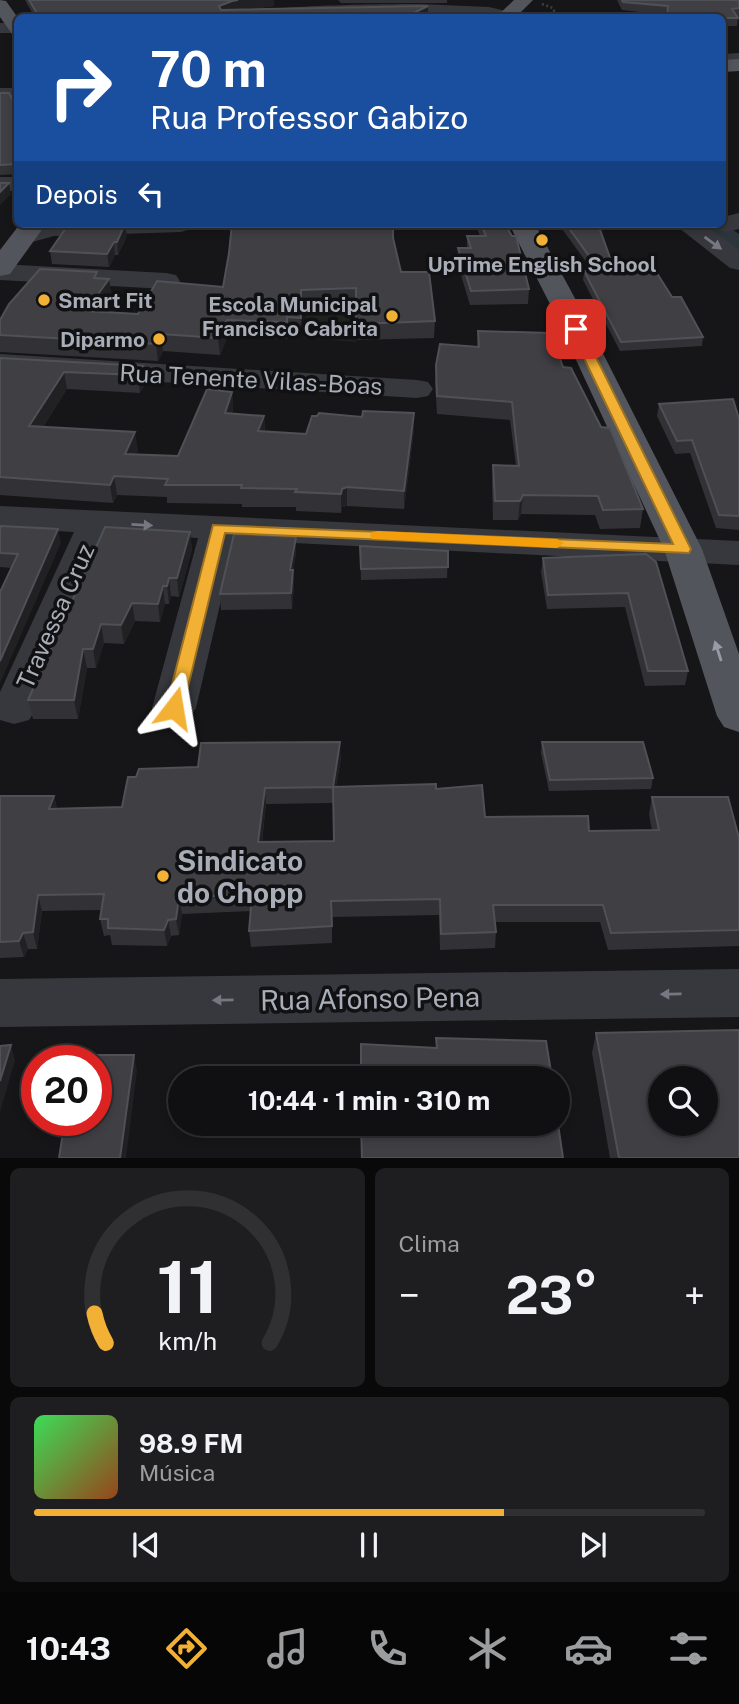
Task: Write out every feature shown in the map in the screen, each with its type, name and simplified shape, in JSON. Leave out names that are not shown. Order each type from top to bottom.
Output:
[{"type":"main road","points":[[0,5],[13,26]]},
{"type":"main road","points":[[524,228],[683,549],[739,716]]},
{"type":"main road","points":[[1,266],[29,230]]},
{"type":"street","points":[[451,0],[518,10]]},
{"type":"street","points":[[258,14],[318,5],[427,1],[518,10]]},
{"type":"street","points":[[29,230],[52,228],[129,252],[166,281]]},
{"type":"street","points":[[1,266],[129,252],[174,228]]},
{"type":"street","points":[[692,228],[739,262]]},
{"type":"street","name":"Rua Tenente Vilas-Boas","points":[[0,363],[417,389]]},
{"type":"street","points":[[0,517],[739,553]]},
{"type":"street","name":"Travessa Cruz","points":[[15,709],[96,523]]},
{"type":"street","points":[[174,708],[219,528]]},
{"type":"street","name":"Rua Afonso Pena","points":[[0,1003],[739,993]]},
{"type":"path","points":[[518,10],[553,8],[555,14]]},
{"type":"shaded area","points":[[355,307],[356,342],[304,338],[306,309]]},
{"type":"building","points":[[29,0],[238,0],[219,6],[221,10],[428,6],[411,14],[38,14]]},
{"type":"building","points":[[622,0],[739,0],[739,8],[732,9],[738,18],[726,18],[726,14],[667,14],[668,6]]},
{"type":"building","points":[[0,93],[9,93],[14,102],[14,164],[0,165]]},
{"type":"building","points":[[0,183],[9,183],[0,192]]},
{"type":"building","points":[[66,228],[123,228],[117,242],[114,242],[107,254],[50,251]]},
{"type":"building","points":[[232,228],[393,228],[401,272],[429,272],[435,321],[356,324],[356,288],[301,290],[301,318],[287,317],[287,322],[227,320],[218,338],[161,334],[156,344],[0,335],[0,320],[9,304],[40,269],[97,272],[94,278],[109,279],[86,311],[138,314],[157,281],[223,287]]},
{"type":"building","points":[[483,228],[507,228],[512,236],[516,236],[529,289],[471,291],[458,248],[471,248],[467,236],[486,236]]},
{"type":"building","points":[[569,228],[599,228],[614,269],[653,267],[672,297],[681,297],[703,337],[621,342],[584,271],[599,270]]},
{"type":"building","points":[[478,331],[549,333],[550,350],[557,350],[563,367],[571,368],[601,427],[610,428],[643,509],[603,510],[598,496],[523,495],[520,501],[495,501],[493,465],[519,466],[512,402],[437,396],[436,365],[440,344],[479,347]]},
{"type":"building","points":[[0,358],[143,366],[138,375],[64,372],[29,426],[135,432],[125,454],[178,456],[207,389],[232,392],[225,413],[264,416],[258,431],[306,434],[312,416],[319,413],[362,417],[363,411],[414,413],[404,491],[347,487],[342,489],[341,494],[295,492],[297,489],[241,488],[242,485],[165,485],[168,479],[114,476],[110,485],[0,477]]},
{"type":"building","points":[[733,399],[739,419],[739,516],[719,515],[692,440],[677,441],[659,404]]},
{"type":"building","points":[[1,526],[58,529],[0,661],[0,592],[18,554],[0,553]]},
{"type":"building","points":[[105,527],[190,532],[177,578],[169,578],[167,586],[163,586],[158,604],[132,603],[121,625],[101,624],[93,649],[83,649],[74,700],[28,700]]},
{"type":"building","points":[[234,534],[296,537],[290,570],[293,570],[291,593],[220,594]]},
{"type":"building","points":[[360,546],[448,551],[448,567],[361,569]]},
{"type":"building","points":[[646,554],[656,562],[688,671],[648,671],[628,593],[548,595],[543,558]]},
{"type":"building","points":[[340,742],[333,787],[436,784],[436,789],[482,785],[485,817],[588,816],[589,831],[659,830],[652,797],[728,797],[739,838],[739,930],[611,933],[603,905],[493,905],[496,932],[441,934],[440,899],[331,901],[332,926],[249,931],[252,895],[179,897],[176,919],[168,920],[164,930],[108,928],[108,919],[100,919],[104,894],[38,895],[33,932],[23,933],[19,941],[0,942],[0,796],[54,796],[49,809],[122,807],[128,777],[136,777],[139,769],[198,767],[201,743]],"holes":[[[333,787],[334,841],[258,842],[265,788]]]},
{"type":"building","points":[[542,742],[643,742],[653,778],[550,780]]},
{"type":"building","points":[[739,1030],[739,1158],[619,1158],[596,1033]]},
{"type":"building","points":[[436,1038],[546,1041],[550,1066],[361,1066],[361,1044],[437,1048]]},
{"type":"building","points":[[11,1045],[0,1081],[0,1046]]},
{"type":"building","points":[[112,1055],[134,1055],[120,1158],[59,1158],[62,1136],[112,1136]]},
{"type":"building","points":[[361,1136],[560,1136],[563,1158],[362,1158]]},
{"type":"waterway","points":[[709,228],[739,249]]},
{"type":"slow traffic","points":[[378,535],[557,543]]},
{"type":"place","name":"UpTime English School","points":[[542,240]]},
{"type":"place","name":"Smart Fit","points":[[44,300]]},
{"type":"place","name":"Escola Municipal Francisco Cabrita","points":[[392,316]]},
{"type":"place","name":"Diparmo","points":[[159,339]]},
{"type":"place","name":"Sindicato do Chopp","points":[[163,876]]},
{"type":"route","points":[[174,708],[219,528],[683,549],[576,329]]}]
